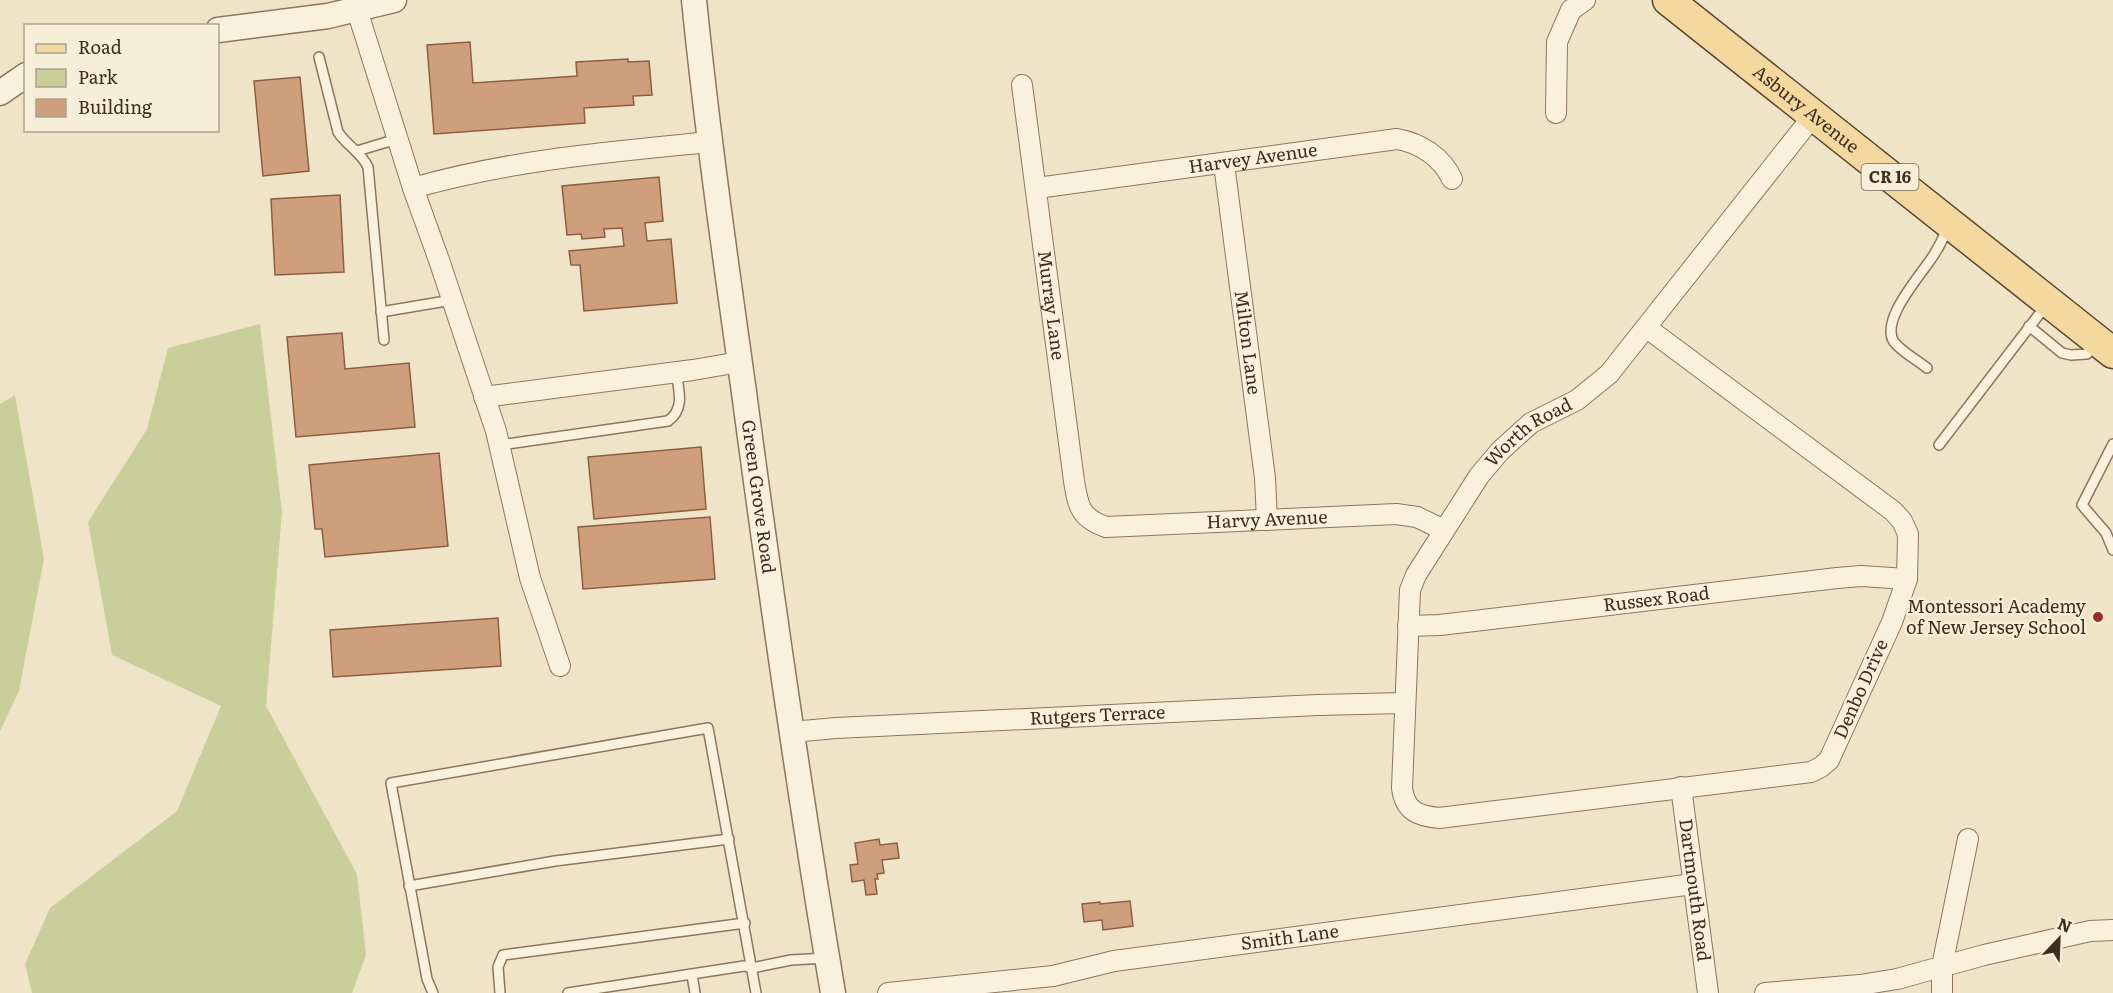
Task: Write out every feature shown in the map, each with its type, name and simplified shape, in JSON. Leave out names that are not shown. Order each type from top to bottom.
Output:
[{"type":"main road","name":"Asbury Avenue","points":[[1668,0],[2106,347]]},
{"type":"street","name":"Green Grove Road","points":[[694,0],[739,362],[792,732],[833,993]]},
{"type":"street","points":[[1556,112],[1557,42],[1571,10],[1585,0]]},
{"type":"street","points":[[219,30],[328,16],[385,1]]},
{"type":"street","points":[[357,10],[412,188],[500,445],[530,578],[560,666]]},
{"type":"street","points":[[0,93],[24,76]]},
{"type":"street","name":"Murray Lane","points":[[1022,85],[1074,481],[1077,500],[1082,512],[1090,520]]},
{"type":"street","name":"Worth Road","points":[[1415,813],[1403,797],[1404,703],[1410,590],[1416,575],[1479,476],[1500,451],[1531,423],[1577,400],[1598,384],[1647,328],[1813,116]]},
{"type":"street","name":"Harvey Avenue","points":[[1037,188],[1397,139],[1410,141],[1431,153],[1440,161],[1452,179]]},
{"type":"street","points":[[412,188],[459,175],[557,158],[710,142]]},
{"type":"street","name":"Milton Lane","points":[[1224,164],[1264,478],[1267,520]]},
{"type":"street","name":"Denbo Drive","points":[[1415,813],[1439,818],[1811,772],[1821,768],[1829,760],[1892,622],[1907,579],[1908,534],[1902,521],[1893,511],[1647,328]]},
{"type":"street","points":[[484,397],[739,362]]},
{"type":"street","name":"Harvy Avenue","points":[[1090,520],[1106,527],[1395,514],[1417,517],[1443,530]]},
{"type":"street","name":"Russex Road","points":[[1408,626],[1440,625],[1837,578],[1861,576],[1907,579]]},
{"type":"street","name":"Rutgers Terrace","points":[[792,732],[1295,706],[1404,703]]},
{"type":"street","name":"Dartmouth Road","points":[[1681,787],[1708,993]]},
{"type":"street","points":[[1942,993],[1942,966],[1968,839]]},
{"type":"street","name":"Smith Lane","points":[[888,993],[1053,976],[1114,961],[1693,884]]},
{"type":"street","points":[[1765,993],[1860,985],[1897,979],[1942,966],[2090,932],[2113,930]]},
{"type":"lane","points":[[319,57],[339,132],[344,141],[364,158],[368,167],[384,340]]},
{"type":"lane","points":[[357,151],[397,139]]},
{"type":"lane","points":[[1927,368],[1894,342],[1891,332],[1897,310],[1935,253],[1949,223]]},
{"type":"lane","points":[[381,312],[452,300]]},
{"type":"lane","points":[[1939,445],[2048,302]]},
{"type":"lane","points":[[2029,326],[2067,355],[2087,354],[2106,347]]},
{"type":"lane","points":[[500,445],[668,421],[675,417],[680,409],[676,372]]},
{"type":"lane","points":[[2113,444],[2082,505],[2106,533],[2113,550]]},
{"type":"lane","points":[[433,993],[427,979],[391,783],[708,728],[756,993]]},
{"type":"lane","points":[[410,885],[555,861],[729,839]]},
{"type":"lane","points":[[500,993],[498,967],[503,955],[745,923]]},
{"type":"lane","points":[[568,993],[607,990],[744,966],[752,968],[791,960],[827,958]]},
{"type":"lane","points":[[692,975],[695,993]]},
{"type":"green space","points":[[260,324],[282,512],[266,706],[357,874],[366,955],[352,993],[32,993],[25,964],[50,908],[177,811],[221,706],[112,655],[88,522],[147,429],[168,348]]},
{"type":"green space","points":[[15,395],[44,559],[19,691],[0,731],[0,404]]},
{"type":"building","points":[[470,42],[473,83],[577,76],[576,62],[628,59],[628,62],[649,61],[652,95],[633,96],[634,105],[584,108],[585,123],[434,134],[427,45]]},
{"type":"building","points":[[300,77],[309,171],[263,176],[254,81]]},
{"type":"building","points":[[659,177],[663,221],[645,223],[647,241],[671,239],[677,303],[584,311],[580,265],[571,265],[569,251],[624,246],[622,228],[604,229],[605,237],[582,239],[581,234],[567,235],[562,186]]},
{"type":"building","points":[[340,195],[344,272],[275,275],[271,199]]},
{"type":"building","points":[[342,333],[345,369],[409,363],[415,427],[296,437],[287,337]]},
{"type":"building","points":[[701,447],[706,509],[594,519],[588,457]]},
{"type":"building","points":[[439,453],[448,546],[325,557],[322,529],[315,529],[309,465]]},
{"type":"building","points":[[710,517],[715,579],[583,589],[578,527]]},
{"type":"building","points":[[498,618],[501,666],[333,677],[330,630]]},
{"type":"building","points":[[879,839],[880,845],[897,843],[899,858],[882,860],[884,873],[877,874],[878,879],[875,879],[877,894],[866,895],[864,880],[852,882],[850,865],[858,864],[855,843]]},
{"type":"building","points":[[1130,901],[1133,926],[1103,930],[1102,920],[1084,922],[1082,904]]},
{"type":"place","name":"Montessori Academy of New Jersey School","points":[[2098,617]]}]
